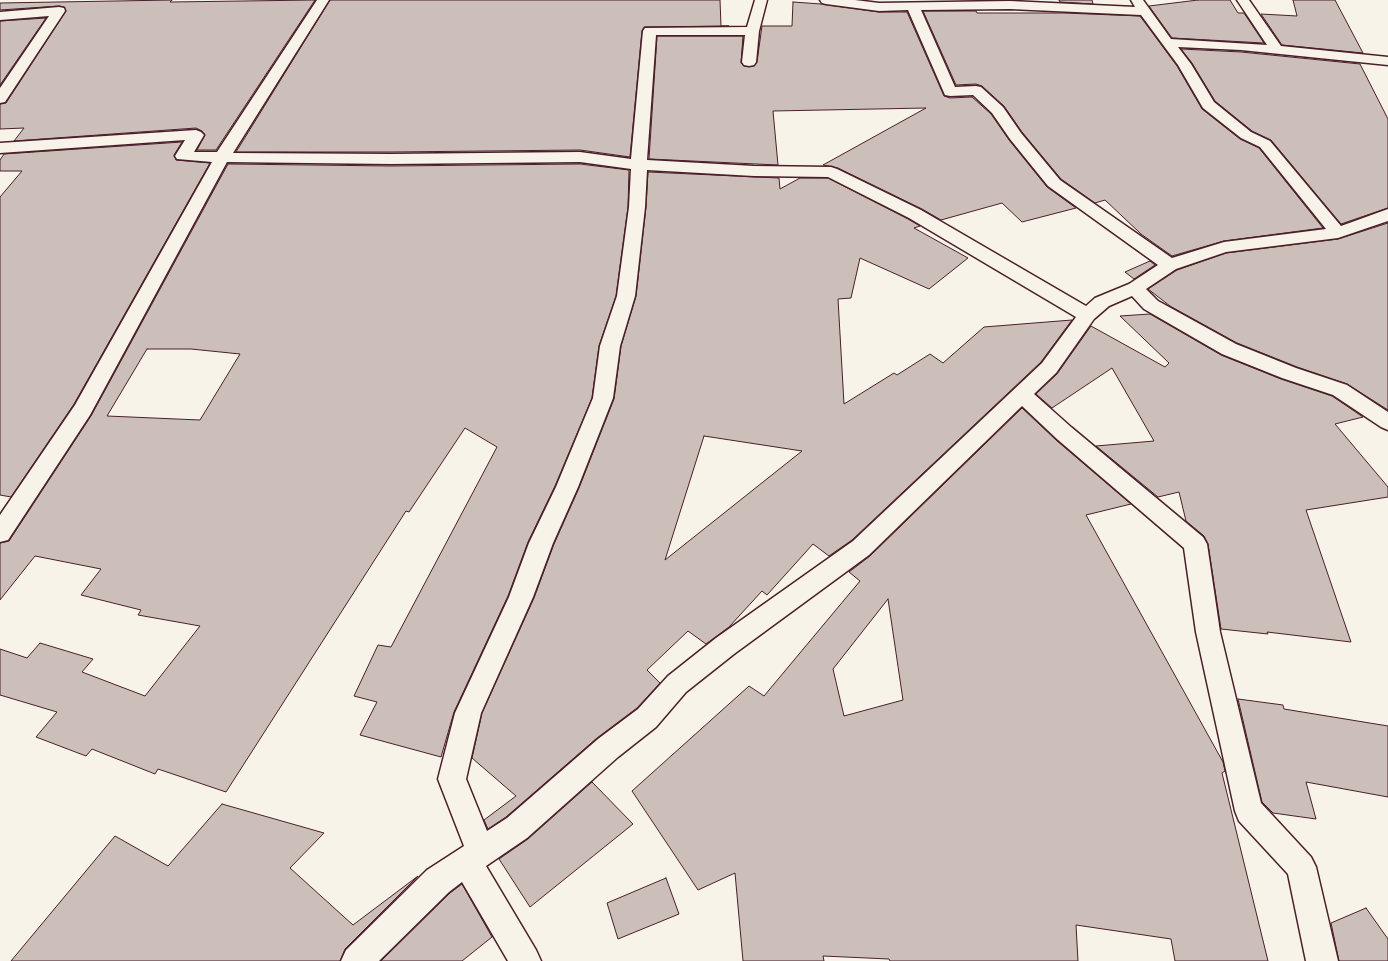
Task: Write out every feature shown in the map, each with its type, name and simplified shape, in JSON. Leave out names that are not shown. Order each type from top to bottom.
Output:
[{"type":"street","points":[[0,534],[83,410],[222,157],[322,0]]},
{"type":"street","points":[[749,62],[752,31],[761,0]]},
{"type":"street","points":[[826,0],[859,5],[913,7],[973,3],[1144,11]]},
{"type":"street","points":[[1136,0],[1184,64],[1208,105],[1246,135],[1265,144],[1338,233]]},
{"type":"street","points":[[1243,0],[1277,50]]},
{"type":"street","points":[[913,7],[950,92],[976,90],[998,110],[1015,136],[1054,183],[1170,265]]},
{"type":"street","points":[[0,16],[59,11],[0,99]]},
{"type":"street","points":[[525,961],[474,857],[452,779],[468,713],[521,597],[541,543],[570,480],[603,398],[610,346],[626,296],[637,207],[634,164],[639,154],[650,31],[752,31]]},
{"type":"street","points":[[1167,43],[1241,46],[1388,62]]},
{"type":"street","points":[[0,148],[196,136],[183,156],[312,159],[580,157],[634,164],[754,171],[831,172],[915,214],[1087,315]]},
{"type":"street","points":[[357,961],[438,881],[517,828],[608,748],[647,718],[677,684],[725,646],[861,548],[955,456],[1022,395],[1049,368],[1087,315],[1102,302],[1135,288],[1170,265],[1224,247],[1338,233],[1381,218],[1388,214]]},
{"type":"street","points":[[1135,288],[1151,305],[1229,349],[1289,373],[1340,390],[1388,422]]},
{"type":"street","points":[[1022,395],[1064,433],[1195,544],[1208,632],[1249,811],[1301,867],[1322,961]]},
{"type":"building","points":[[172,0],[170,2],[315,0],[216,150],[197,150],[205,135],[202,131],[196,128],[14,141],[24,128],[0,129],[0,104],[6,103],[66,11],[64,7],[59,6],[0,10],[0,3]]},
{"type":"building","points":[[330,0],[720,0],[721,26],[729,26],[644,27],[642,31],[630,157],[580,150],[236,152]]},
{"type":"building","points":[[1059,0],[1092,0],[1093,4],[1060,2]]},
{"type":"building","points":[[1198,0],[1230,0],[1238,13],[1244,13],[1264,43],[1172,38],[1149,6]]},
{"type":"building","points":[[1293,0],[1335,0],[1363,53],[1282,45],[1261,14],[1297,16]]},
{"type":"building","points":[[793,2],[821,4],[879,12],[907,12],[944,96],[950,98],[972,97],[991,114],[1009,140],[1047,187],[1076,208],[1022,222],[1002,203],[941,220],[922,209],[838,168],[823,165],[926,108],[773,111],[778,165],[649,159],[657,36],[743,36],[741,63],[744,66],[754,66],[757,62],[762,26],[792,26]]},
{"type":"building","points":[[923,11],[976,11],[977,13],[1064,13],[1140,16],[1177,66],[1202,109],[1240,139],[1259,148],[1323,228],[1224,241],[1172,256],[1141,234],[1105,200],[1095,203],[1061,179],[1022,132],[1004,106],[982,86],[976,84],[956,85]]},
{"type":"building","points":[[46,18],[0,85],[0,21]]},
{"type":"building","points":[[1181,49],[1241,52],[1360,64],[1388,119],[1388,208],[1341,224],[1271,140],[1252,131],[1215,101],[1192,63]]},
{"type":"building","points":[[182,142],[174,155],[176,160],[210,163],[74,404],[11,497],[0,495],[0,197],[22,171],[0,171],[0,160],[4,154]]},
{"type":"building","points":[[228,164],[391,166],[580,164],[629,170],[628,207],[616,296],[599,346],[592,398],[555,486],[528,542],[508,596],[454,712],[441,757],[360,735],[377,702],[354,696],[378,645],[391,647],[497,447],[465,428],[409,512],[406,511],[226,792],[158,769],[155,774],[92,749],[86,756],[36,737],[57,712],[0,695],[0,649],[27,658],[40,643],[93,659],[82,672],[145,696],[200,626],[138,615],[141,610],[81,595],[101,569],[35,556],[0,600],[0,543],[9,541],[91,416]],"holes":[[[147,349],[191,349],[240,354],[200,420],[107,416]]]},
{"type":"building","points":[[648,172],[779,178],[780,189],[800,178],[828,178],[908,219],[920,226],[914,228],[968,258],[929,289],[860,258],[851,298],[838,299],[844,404],[894,373],[897,375],[930,354],[943,363],[984,327],[1072,320],[1041,362],[852,540],[829,556],[813,544],[767,595],[762,591],[729,627],[706,644],[688,631],[647,670],[660,683],[637,708],[597,738],[506,817],[488,829],[484,820],[516,796],[472,758],[482,713],[534,598],[554,544],[579,488],[614,399],[621,346],[636,296],[646,207]],"holes":[[[704,436],[802,451],[665,560]]]},
{"type":"building","points":[[1388,223],[1388,410],[1347,384],[1297,367],[1237,343],[1170,306],[1148,289],[1177,270],[1226,253],[1338,239]]},
{"type":"building","points":[[1150,261],[1155,265],[1134,279],[1125,272]]},
{"type":"building","points":[[1150,314],[1221,355],[1281,379],[1332,396],[1363,417],[1335,424],[1388,487],[1388,497],[1306,510],[1351,642],[1267,632],[1268,634],[1221,629],[1208,544],[1204,536],[1186,521],[1179,492],[1158,497],[1096,446],[1154,441],[1112,368],[1052,408],[1036,394],[1057,374],[1091,326],[1165,367],[1169,363],[1120,316]]},
{"type":"building","points":[[1022,408],[1056,440],[1131,504],[1086,515],[1223,762],[1225,771],[1222,773],[1268,961],[1175,961],[1171,939],[1076,925],[1078,961],[890,961],[889,959],[823,956],[824,961],[743,961],[735,873],[698,890],[632,791],[749,686],[764,696],[860,581],[849,572],[870,556]],"holes":[[[888,599],[903,700],[844,716],[833,669]]]},
{"type":"building","points":[[1238,699],[1283,705],[1284,709],[1388,726],[1388,797],[1306,782],[1316,819],[1273,813],[1262,802]]},
{"type":"building","points":[[592,782],[633,824],[530,907],[499,859],[528,839]]},
{"type":"building","points":[[222,804],[324,833],[290,868],[353,925],[418,876],[345,949],[340,961],[11,961],[115,836],[168,866]]},
{"type":"building","points":[[666,878],[679,914],[618,939],[607,903]]},
{"type":"building","points":[[462,884],[492,937],[462,961],[381,961],[450,893]]},
{"type":"building","points":[[1366,908],[1388,939],[1388,961],[1339,961],[1331,923]]}]
